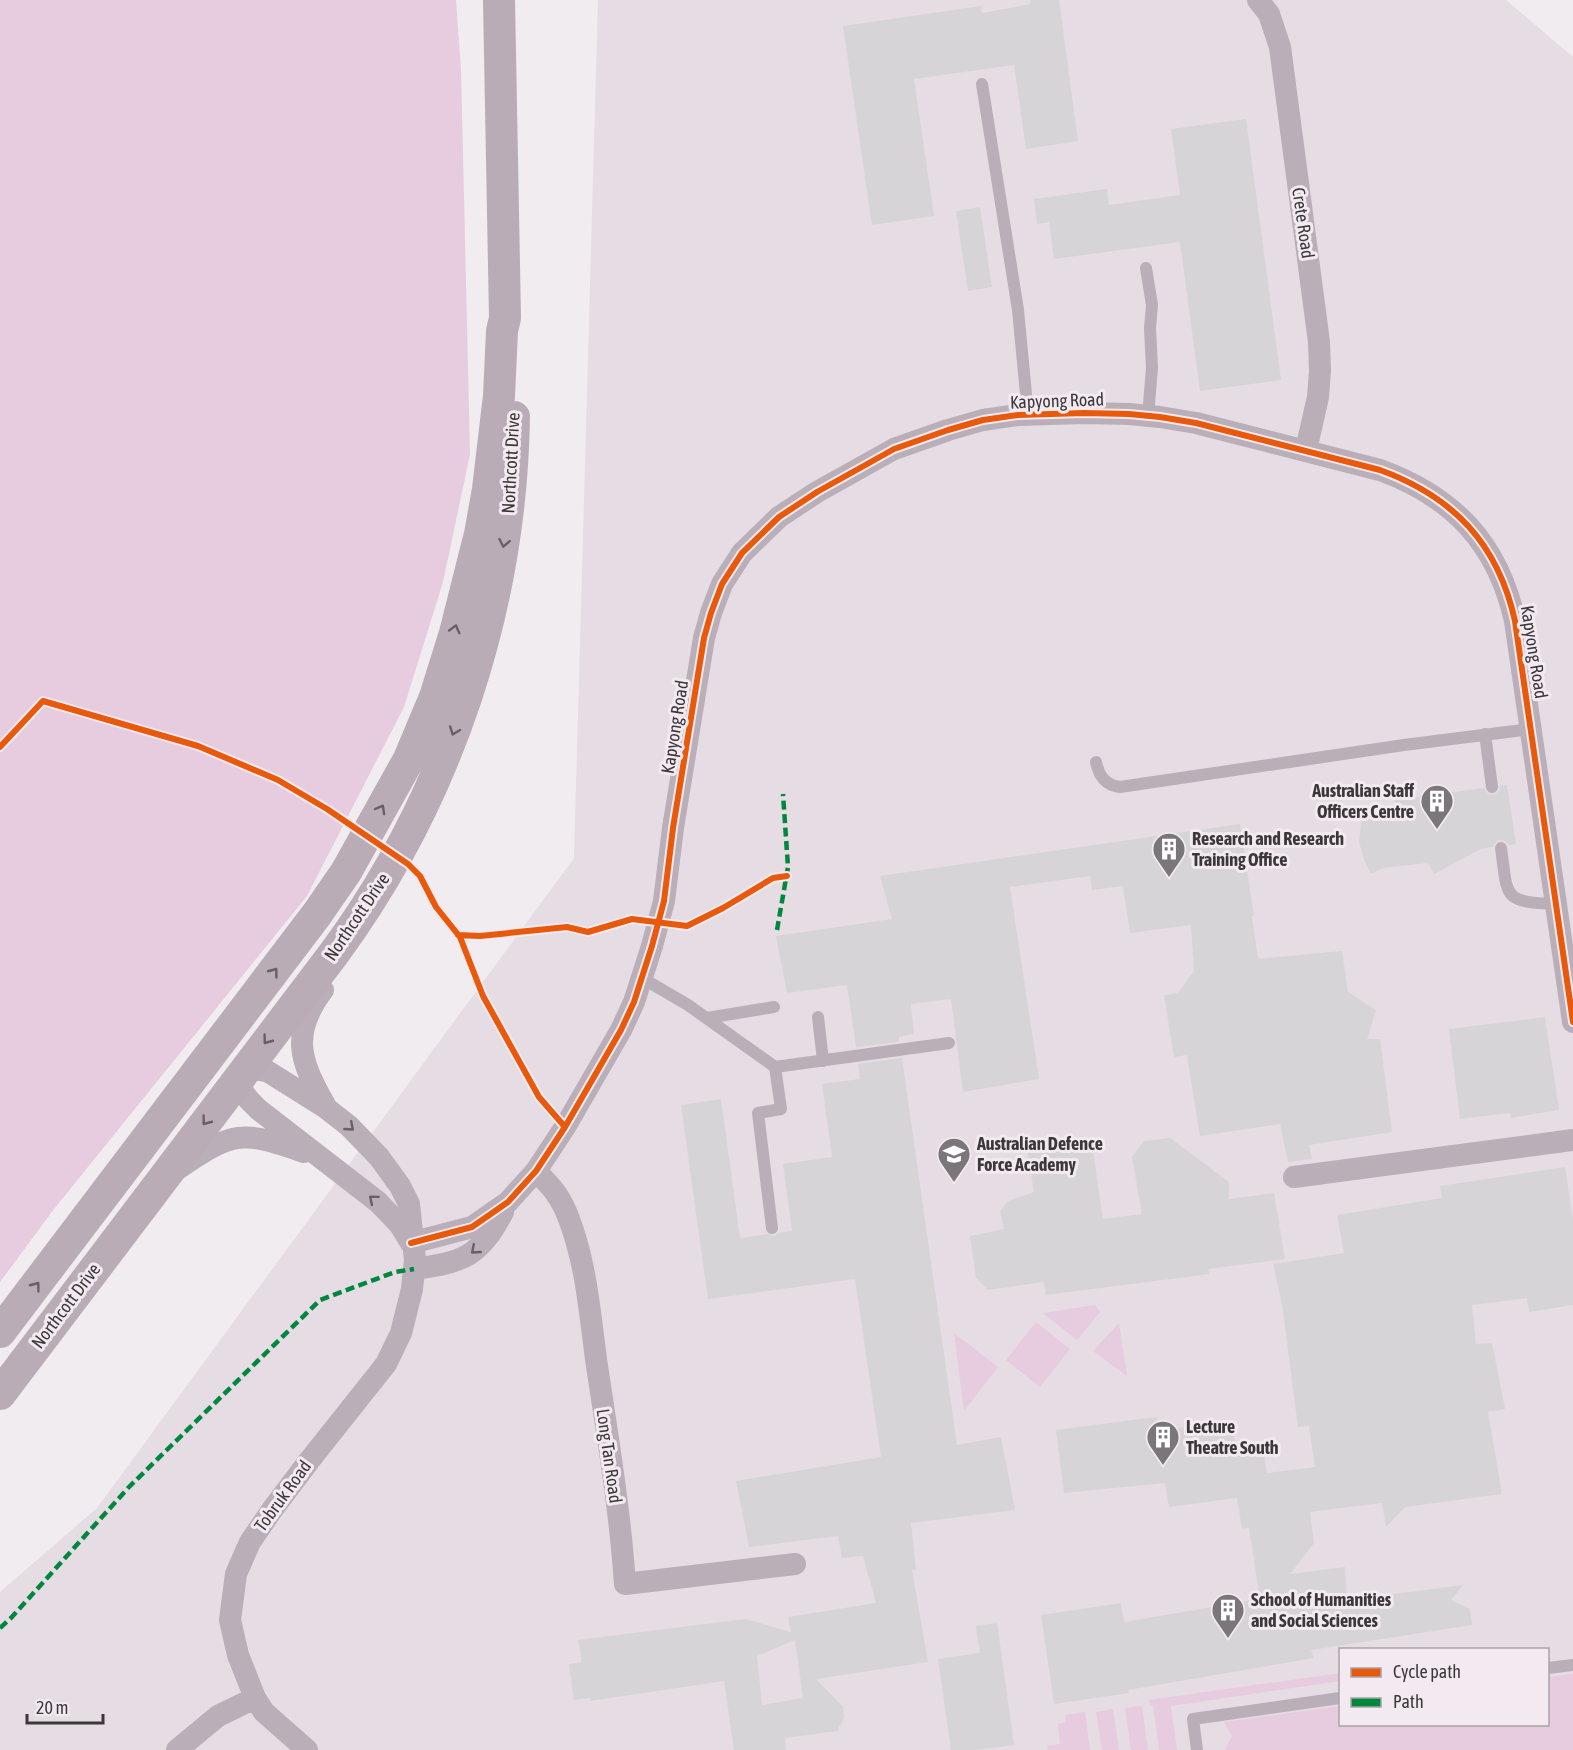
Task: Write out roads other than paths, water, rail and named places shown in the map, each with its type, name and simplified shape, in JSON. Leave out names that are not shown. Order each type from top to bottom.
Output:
[{"type":"street","name":"Northcott Drive","points":[[0,1332],[151,1135],[346,872],[409,759],[435,696],[455,633],[480,534],[499,396],[502,332],[505,318],[499,0]]},
{"type":"street","name":"Crete Road","points":[[1258,0],[1269,14],[1280,47],[1318,330],[1320,382],[1306,450]]},
{"type":"street","name":"Northcott Drive","points":[[0,1394],[238,1074],[363,912],[398,856],[440,769],[474,676],[492,602],[508,520],[513,470],[515,380],[510,332],[505,318]]},
{"type":"street","name":"Kapyong Road","points":[[411,1242],[472,1227],[508,1202],[536,1171],[566,1127],[621,1030],[642,978],[664,901],[673,828],[704,638],[722,584],[742,553],[779,517],[826,487],[894,449],[983,420],[1028,415],[1084,413],[1148,416],[1196,423],[1306,450],[1400,477],[1433,495],[1470,527],[1488,552],[1508,592],[1515,621],[1573,1022]]},
{"type":"street","points":[[326,1108],[309,1078],[302,1058],[301,1041],[306,1018],[314,1001],[376,917],[414,853],[428,823],[440,769]]},
{"type":"street","points":[[151,1135],[179,1114],[211,1083],[238,1074],[230,1056],[230,1043],[239,1018]]},
{"type":"street","name":"Tobruk Road","points":[[307,1750],[264,1712],[255,1698],[238,1655],[230,1620],[236,1574],[250,1542],[272,1510],[386,1365],[400,1332],[412,1289],[414,1269],[409,1204],[400,1186],[372,1149],[349,1126],[326,1108],[267,1071],[238,1074],[249,1100],[259,1110],[385,1209],[400,1225],[411,1242]]},
{"type":"street","points":[[162,1179],[217,1143],[240,1137],[273,1141],[322,1158]]},
{"type":"street","points":[[1294,1178],[1573,1140]]},
{"type":"street","name":"Long Tan Road","points":[[536,1171],[555,1189],[568,1217],[577,1242],[586,1282],[613,1472],[625,1584],[795,1564]]},
{"type":"street","name":"Kapyong Road","points":[[414,1269],[446,1264],[472,1254],[487,1237],[508,1202]]},
{"type":"street","points":[[177,1750],[218,1716],[255,1698]]},
{"type":"lane","points":[[982,84],[1018,310],[1028,415]]},
{"type":"lane","points":[[1146,268],[1152,305],[1150,328],[1152,368],[1148,416]]},
{"type":"lane","points":[[1096,762],[1100,775],[1111,785],[1120,787],[1531,729]]},
{"type":"lane","points":[[1485,734],[1492,787]]},
{"type":"lane","points":[[1501,848],[1507,888],[1513,898],[1525,902],[1556,904]]},
{"type":"lane","points":[[642,978],[674,995],[775,1067],[949,1042]]},
{"type":"lane","points":[[707,1018],[774,1007]]},
{"type":"lane","points":[[818,1017],[823,1061]]},
{"type":"lane","points":[[772,1228],[758,1113],[781,1109],[775,1067]]},
{"type":"lane","points":[[1549,1668],[1573,1665]]},
{"type":"lane","points":[[1197,1750],[1193,1719],[1339,1698]]},
{"type":"place","name":"Australian Staff Officers Centre","points":[[1437,830]]},
{"type":"place","name":"Research and Research Training Office","points":[[1169,878]]},
{"type":"place","name":"Australian Defence Force Academy","points":[[954,1183]]},
{"type":"place","name":"Lecture Theatre South","points":[[1163,1466]]},
{"type":"place","name":"School of Humanities and Social Sciences","points":[[1228,1639]]}]
